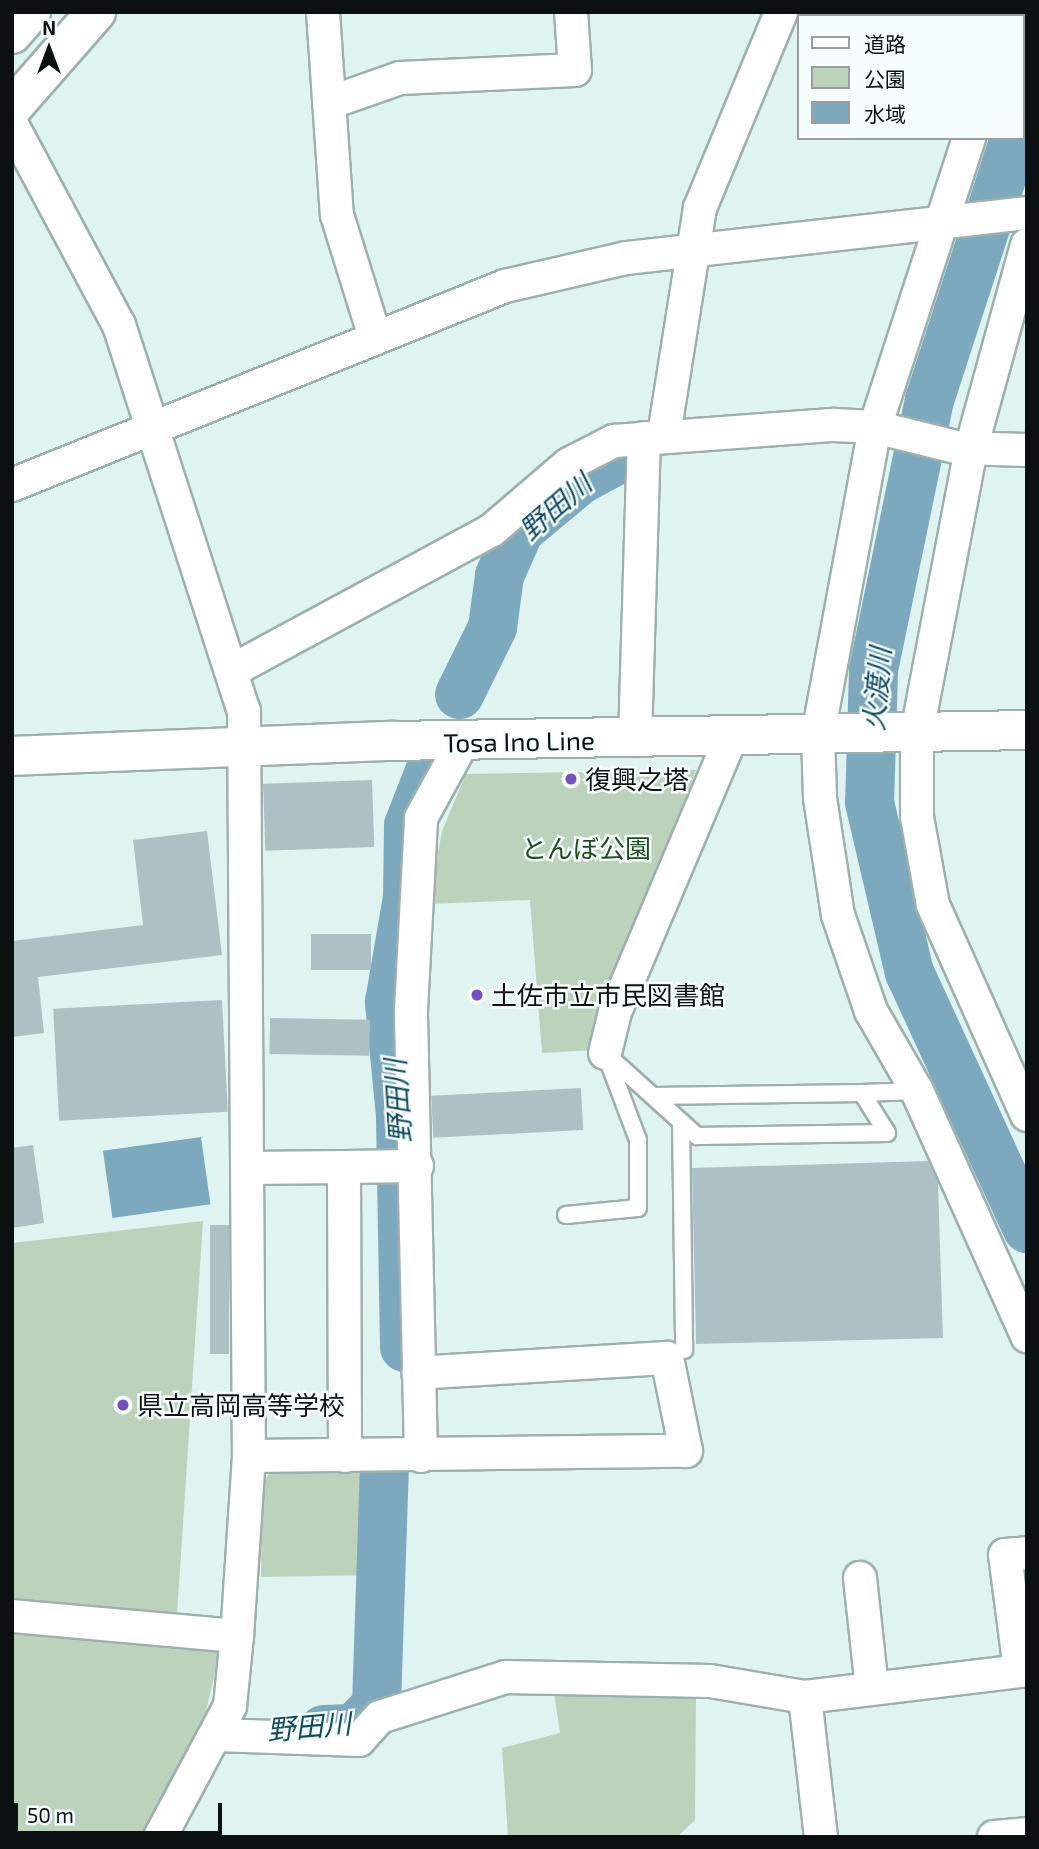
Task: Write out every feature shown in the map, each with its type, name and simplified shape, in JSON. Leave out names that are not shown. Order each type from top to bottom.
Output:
[{"type":"main road","points":[[12,34],[31,12]]},
{"type":"main road","points":[[12,108],[96,12]]},
{"type":"main road","name":"Tosa Ino Line","points":[[12,756],[246,747],[1027,730]]},
{"type":"street","points":[[323,12],[337,215],[375,337]]},
{"type":"street","points":[[329,103],[400,78],[575,70],[571,12]]},
{"type":"street","points":[[635,740],[654,437],[694,250],[700,208],[781,12]]},
{"type":"street","points":[[12,125],[118,325],[235,669],[246,747],[249,1456],[237,1636],[230,1706],[160,1837]]},
{"type":"street","points":[[967,140],[940,225],[882,429],[826,734],[838,915],[871,1011],[917,1091],[1027,1336]]},
{"type":"street","points":[[12,485],[505,286],[694,250],[1022,214]]},
{"type":"street","points":[[1027,245],[961,448],[912,733],[918,817],[933,905],[1027,1115]]},
{"type":"street","points":[[235,669],[492,530],[569,464],[614,441],[654,437],[882,429],[961,448],[1027,450]]},
{"type":"street","points":[[605,1053],[615,1012],[731,737]]},
{"type":"street","points":[[421,1456],[417,1166],[411,1011],[421,818],[462,743]]},
{"type":"street","points":[[248,1168],[417,1166]]},
{"type":"street","points":[[344,1167],[345,1456]]},
{"type":"street","points":[[249,1456],[686,1451],[667,1358],[418,1373]]},
{"type":"street","points":[[216,1735],[359,1740],[380,1717],[506,1677],[710,1681],[805,1697],[1023,1670],[1005,1555],[1027,1553]]},
{"type":"street","points":[[860,1578],[872,1688]]},
{"type":"street","points":[[12,1616],[237,1636]]},
{"type":"street","points":[[805,1697],[821,1837]]},
{"type":"street","points":[[994,1837],[1027,1834]]},
{"type":"lane","points":[[605,1053],[697,1136],[887,1133],[862,1093]]},
{"type":"lane","points":[[566,1215],[638,1208],[638,1140],[605,1053]]},
{"type":"lane","points":[[653,1096],[917,1091]]},
{"type":"lane","points":[[681,1122],[684,1350]]},
{"type":"green space","name":"とんぼ公園","points":[[696,770],[594,1050],[542,1053],[530,900],[429,904],[442,831],[466,774]]},
{"type":"green space","points":[[203,1221],[177,1615],[12,1602],[12,1243]]},
{"type":"green space","points":[[272,1470],[375,1470],[371,1575],[261,1577],[262,1484]]},
{"type":"green space","points":[[12,1634],[221,1648],[205,1715],[143,1837],[12,1837]]},
{"type":"green space","points":[[553,1686],[696,1693],[695,1820],[677,1837],[508,1837],[502,1748],[560,1733]]},
{"type":"water","points":[[201,1137],[210,1204],[112,1218],[103,1151]]},
{"type":"building","points":[[372,780],[374,847],[265,851],[263,784]]},
{"type":"building","points":[[207,831],[222,955],[38,977],[44,1033],[12,1037],[12,941],[143,925],[133,840]]},
{"type":"building","points":[[311,934],[371,934],[371,970],[311,970]]},
{"type":"building","points":[[222,1000],[228,1112],[59,1121],[53,1009]]},
{"type":"building","points":[[270,1018],[370,1020],[369,1056],[269,1054]]},
{"type":"building","points":[[581,1088],[583,1130],[433,1138],[431,1096]]},
{"type":"building","points":[[33,1145],[44,1223],[12,1228],[12,1148]]},
{"type":"building","points":[[928,1161],[938,1183],[943,1338],[696,1344],[692,1168]]},
{"type":"building","points":[[210,1225],[229,1225],[229,1354],[210,1354]]},
{"type":"waterway","name":"火渡川","points":[[1013,140],[929,399],[873,670],[869,802],[909,972],[1027,1228]]},
{"type":"waterway","name":"野田川","points":[[459,694],[492,627],[499,575],[519,530],[580,479],[629,453]]},
{"type":"waterway","name":"野田川","points":[[404,1347],[400,1115],[389,1002],[407,897],[408,825],[431,766]]},
{"type":"waterway","name":"野田川","points":[[323,1729],[353,1728],[376,1705],[384,1470]]},
{"type":"place","name":"復興之塔","points":[[571,779]]},
{"type":"place","name":"土佐市立市民図書館","points":[[477,995]]},
{"type":"place","name":"県立高岡高等学校","points":[[123,1405]]}]
